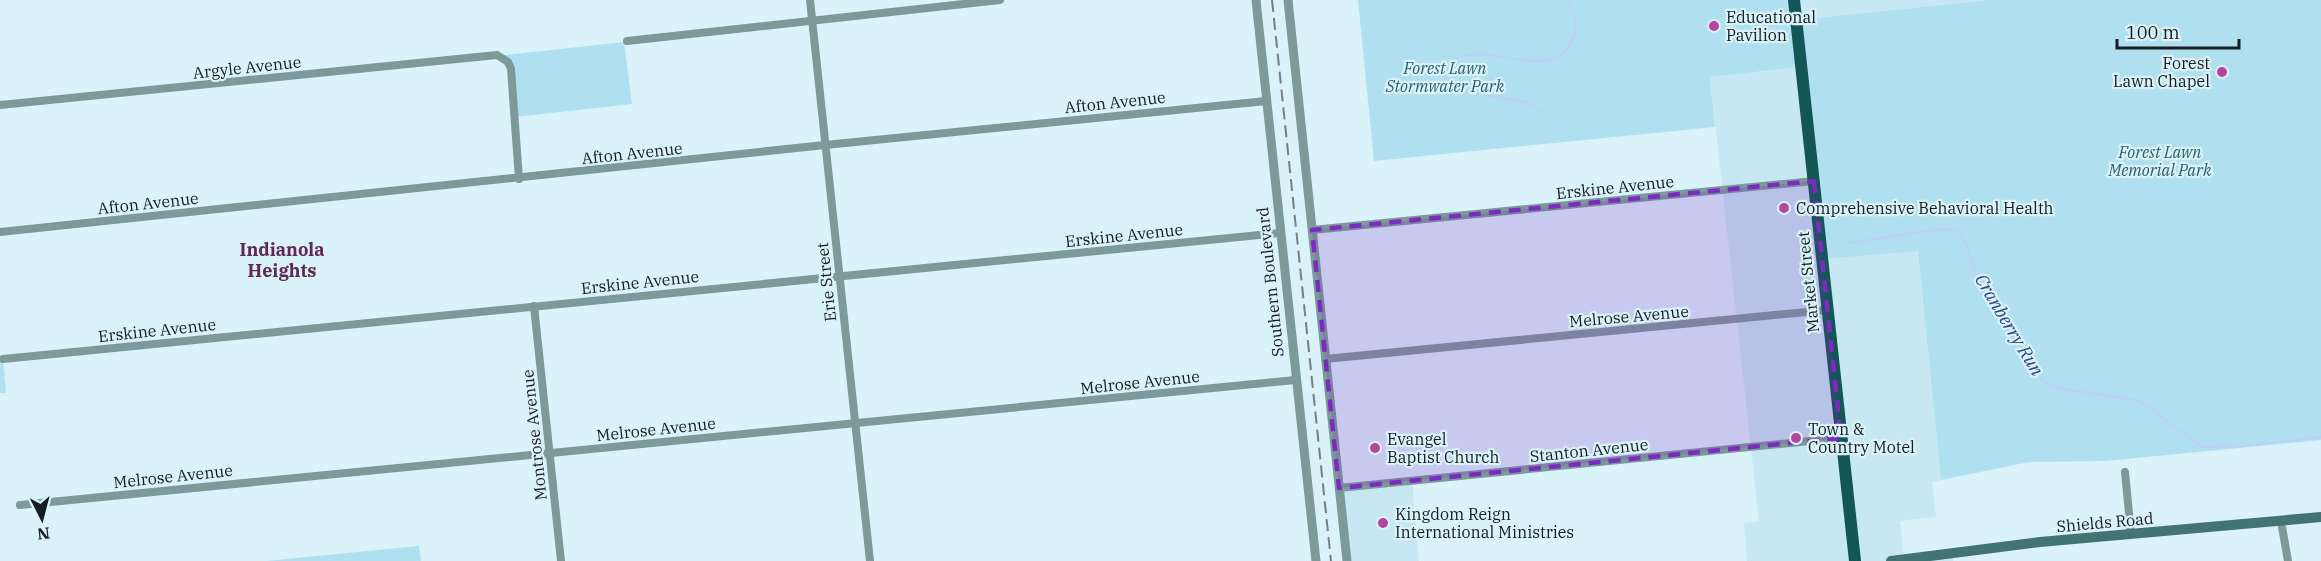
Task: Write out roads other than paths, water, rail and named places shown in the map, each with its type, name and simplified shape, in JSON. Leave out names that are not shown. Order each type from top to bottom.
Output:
[{"type":"main road","name":"Market Street","points":[[1794,0],[1855,561]]},
{"type":"main road","name":"Shields Road","points":[[1891,561],[2040,542],[2321,517]]},
{"type":"street","name":"Erie Street","points":[[810,0],[870,561]]},
{"type":"street","points":[[627,41],[1000,0]]},
{"type":"street","name":"Southern Boulevard","points":[[1256,0],[1316,561]]},
{"type":"street","points":[[1287,0],[1347,561]]},
{"type":"street","name":"Argyle Avenue","points":[[0,105],[497,56],[508,63],[511,69],[519,179]]},
{"type":"street","name":"Afton Avenue","points":[[0,232],[1266,101]]},
{"type":"street","name":"Erskine Avenue","points":[[1312,230],[1814,181]]},
{"type":"street","name":"Erskine Avenue","points":[[3,358],[1280,233]]},
{"type":"street","name":"Montrose Avenue","points":[[534,306],[561,561]]},
{"type":"street","name":"Melrose Avenue","points":[[1325,359],[1827,310]]},
{"type":"street","name":"Melrose Avenue","points":[[20,505],[1295,380]]},
{"type":"street","name":"Stanton Avenue","points":[[1339,488],[1841,438]]},
{"type":"street","points":[[2125,472],[2132,534]]},
{"type":"street","points":[[2281,521],[2288,561]]},
{"type":"waterway","name":"Cranberry Run","points":[[1542,113],[1530,103],[1455,90],[1446,78],[1453,62],[1462,56],[1476,54],[1538,61],[1552,59],[1564,52],[1573,39],[1576,28],[1574,14],[1566,0]]},
{"type":"waterway","name":"Cranberry Run","points":[[1849,243],[1940,229],[1956,231],[1963,237],[1977,275],[2038,378],[2058,388],[2134,400],[2147,406],[2202,447],[2244,446],[2321,437]]},
{"type":"railway","points":[[1272,0],[1331,561]]},
{"type":"place","name":"Educational Pavilion","points":[[1714,26]]},
{"type":"place","name":"Forest Lawn Chapel","points":[[2222,72]]},
{"type":"place","name":"Comprehensive Behavioral Health","points":[[1784,208]]},
{"type":"place","name":"Town & Country Motel","points":[[1796,438]]},
{"type":"place","name":"Evangel Baptist Church","points":[[1375,448]]},
{"type":"place","name":"Kingdom Reign International Ministries","points":[[1383,523]]},
{"type":"district","name":"Indianola Heights","points":[[282,260]]},
{"type":"park label","name":"Forest Lawn Stormwater Park","points":[[1445,77]]},
{"type":"park label","name":"Forest Lawn Memorial Park","points":[[2160,161]]}]
